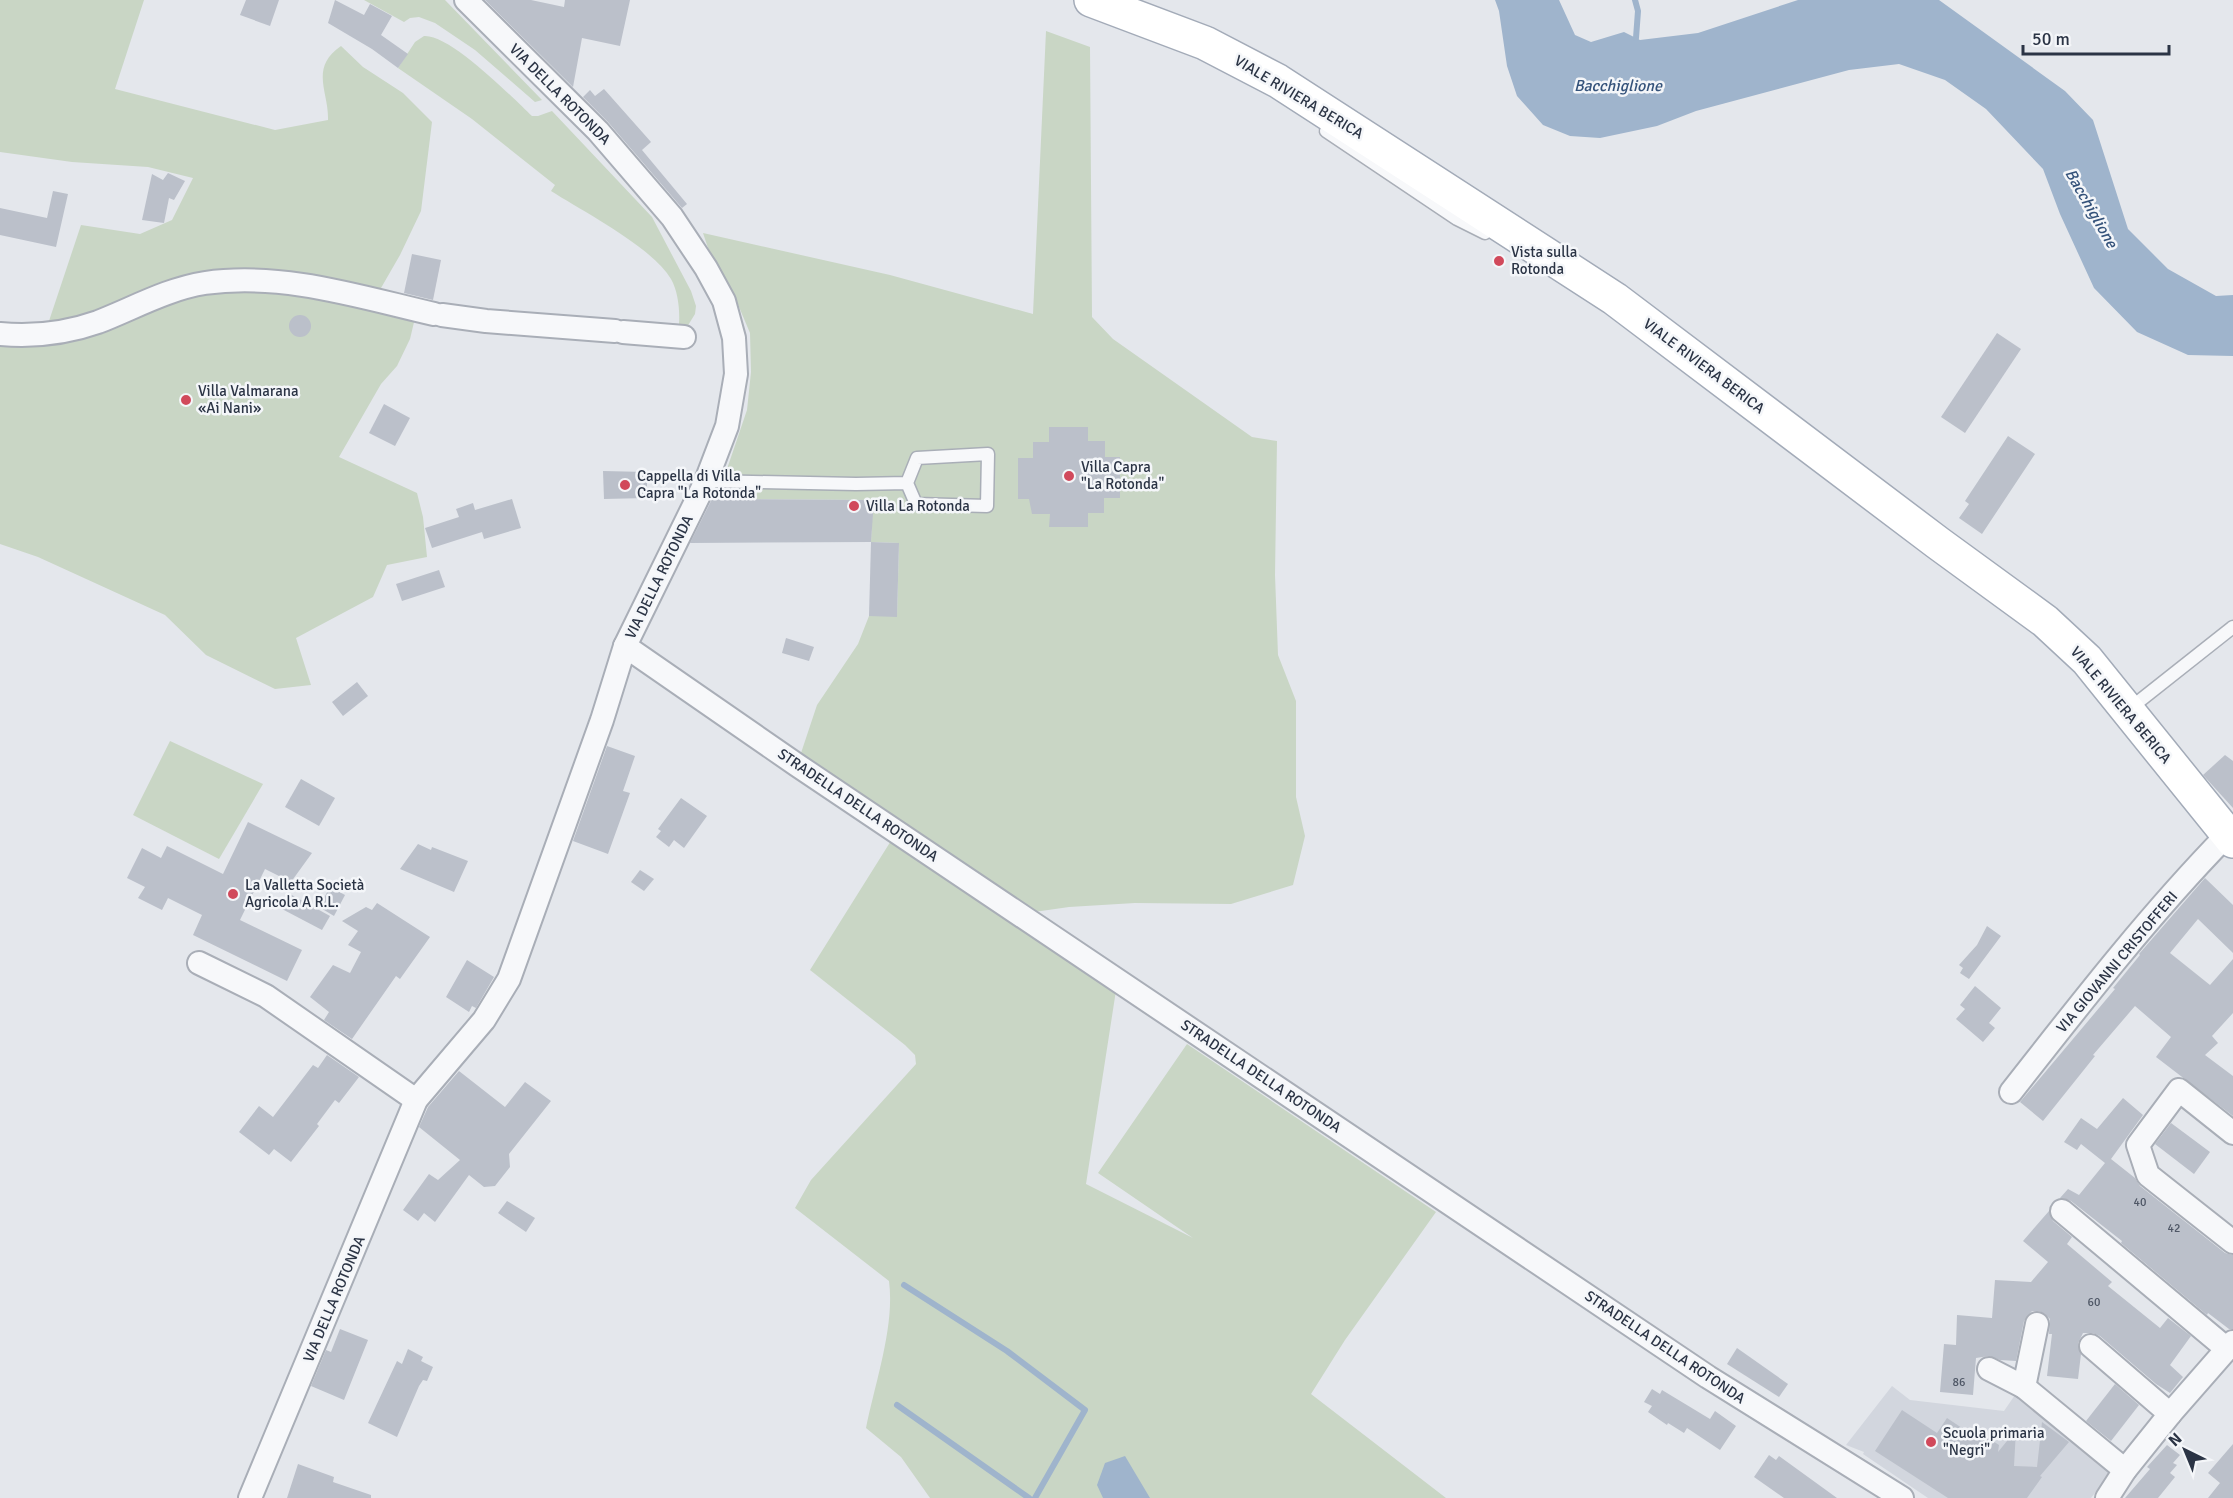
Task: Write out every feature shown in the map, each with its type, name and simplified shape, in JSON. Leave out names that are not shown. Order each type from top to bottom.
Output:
[{"type":"main road","name":"VIALE RIVIERA BERICA","points":[[1091,0],[1205,43],[1261,72],[1356,130],[1615,299],[2045,621],[2087,660],[2230,838]]},
{"type":"street","name":"VIA DELLA ROTONDA","points":[[250,1498],[416,1100],[484,1020],[509,979],[535,911],[606,682],[626,646],[706,481],[727,426],[736,374],[734,338],[724,301],[706,268],[672,217],[598,131],[466,0]]},
{"type":"street","points":[[0,334],[44,336],[97,322],[175,289],[207,283],[290,282],[438,315],[684,337]]},
{"type":"street","name":"STRADELLA DELLA ROTONDA","points":[[626,646],[797,765],[1708,1377],[1902,1498]]},
{"type":"street","name":"VIA GIOVANNI CRISTOFFERI","points":[[2012,1092],[2094,987],[2197,866],[2230,838]]},
{"type":"street","points":[[199,963],[266,996],[416,1100]]},
{"type":"street","points":[[2230,1231],[2148,1175],[2138,1145],[2179,1090],[2233,1133]]},
{"type":"street","points":[[2062,1211],[2230,1345],[2170,1414],[2125,1470],[2107,1498]]},
{"type":"street","points":[[2024,1388],[2037,1324]]},
{"type":"street","points":[[2091,1346],[2170,1414]]},
{"type":"street","points":[[1989,1369],[2024,1388],[2125,1470]]},
{"type":"lane","points":[[1261,72],[1298,108]]},
{"type":"lane","points":[[1314,124],[1457,219],[1615,299]]},
{"type":"lane","points":[[988,454],[987,506],[916,504],[907,483],[917,458],[988,454]]},
{"type":"lane","points":[[706,481],[907,483]]},
{"type":"lane","points":[[2127,711],[2233,627]]},
{"type":"shaded area","name":"Scuola primaria \"Negri\"","points":[[1892,1386],[1910,1400],[2004,1411],[2015,1395],[2111,1472],[2091,1498],[1928,1498],[1863,1454],[1864,1452],[1846,1445]]},
{"type":"green space","points":[[0,0],[144,0],[115,89],[275,130],[328,120],[323,72],[331,54],[341,46],[363,67],[403,93],[432,122],[421,211],[381,288],[356,296],[250,281],[44,336],[81,225],[140,234],[172,220],[193,178],[148,167],[72,162],[0,152]]},
{"type":"green space","points":[[364,0],[445,0],[542,100],[535,102],[475,50],[435,23],[419,17],[410,18],[404,22]]},
{"type":"green space","points":[[1046,31],[1090,47],[1092,317],[1113,339],[1252,437],[1277,441],[1275,575],[1278,655],[1296,701],[1296,797],[1305,836],[1293,885],[1231,904],[1135,903],[1069,907],[1020,914],[797,765],[817,705],[858,644],[869,616],[897,616],[899,543],[871,542],[873,500],[710,499],[728,466],[747,410],[751,372],[750,333],[731,288],[708,248],[703,233],[890,275],[1033,314]]},
{"type":"green space","points":[[424,36],[435,38],[464,55],[532,116],[552,111],[652,217],[691,291],[696,306],[695,314],[687,327],[671,326],[670,323],[679,324],[679,307],[675,289],[662,267],[649,255],[616,231],[551,191],[555,185],[472,119],[398,68],[415,42]]},
{"type":"green space","points":[[292,287],[415,318],[410,339],[397,366],[381,384],[339,457],[417,493],[423,517],[427,557],[387,565],[373,597],[296,638],[311,685],[275,689],[206,655],[165,615],[38,557],[0,544],[0,343],[176,293]]},
{"type":"green space","points":[[170,741],[263,784],[219,859],[133,815]]},
{"type":"green space","points":[[894,836],[1117,984],[1086,1184],[1193,1238],[1098,1173],[1187,1044],[1436,1212],[1345,1340],[1311,1394],[1446,1498],[930,1498],[901,1457],[866,1428],[887,1335],[889,1281],[795,1208],[811,1180],[916,1064],[915,1055],[905,1045],[810,970]]},
{"type":"water","name":"Bacchiglione","points":[[1495,0],[1559,0],[1575,35],[1591,42],[1624,32],[1640,40],[1698,33],[1798,0],[1939,0],[2065,91],[2093,120],[2128,229],[2168,269],[2216,296],[2233,295],[2233,356],[2188,355],[2137,332],[2094,288],[2060,214],[2043,169],[1986,109],[1945,80],[1899,64],[1849,70],[1696,111],[1657,126],[1600,138],[1570,136],[1543,125],[1517,96],[1507,66],[1499,11]]},
{"type":"water","points":[[1125,1456],[1150,1498],[1103,1498],[1097,1485],[1105,1463]]},
{"type":"building","points":[[246,0],[279,0],[270,26],[240,15]]},
{"type":"building","points":[[335,0],[364,15],[370,4],[392,16],[381,35],[408,54],[398,68],[372,49],[328,23]]},
{"type":"building","points":[[485,0],[531,0],[564,7],[565,0],[630,0],[620,46],[582,38],[573,87]]},
{"type":"building","points":[[604,89],[651,142],[642,150],[687,204],[682,208],[608,122],[583,97],[590,90],[595,96]]},
{"type":"building","points":[[168,173],[185,181],[174,200],[169,198],[164,223],[142,220],[152,174],[163,180]]},
{"type":"building","points":[[53,191],[68,194],[56,247],[0,235],[0,208],[47,218]]},
{"type":"building","points":[[412,254],[441,260],[433,300],[404,293]]},
{"type":"building","points":[[300,315],[308,318],[311,326],[308,334],[300,337],[292,334],[289,326],[292,318]]},
{"type":"building","points":[[1997,333],[2021,349],[1965,433],[1941,417]]},
{"type":"building","points":[[384,404],[410,418],[395,446],[369,433]]},
{"type":"building","name":"Villa Capra \"La Rotonda\"","points":[[1049,427],[1088,427],[1088,441],[1105,441],[1105,457],[1120,457],[1120,498],[1104,498],[1104,513],[1088,513],[1088,527],[1049,527],[1050,514],[1032,514],[1029,499],[1018,499],[1018,458],[1033,458],[1033,442],[1049,442]]},
{"type":"building","points":[[2008,436],[2035,454],[1982,534],[1959,518],[1969,504],[1965,501]]},
{"type":"building","name":"Cappella di Villa Capra \"La Rotonda\"","points":[[603,471],[647,472],[647,498],[604,499]]},
{"type":"building","points":[[512,499],[521,528],[484,539],[482,532],[432,548],[425,528],[459,517],[456,509],[473,503],[475,510]]},
{"type":"building","points":[[712,499],[874,500],[871,542],[690,543]]},
{"type":"building","points":[[871,542],[899,543],[897,617],[869,616]]},
{"type":"building","points":[[439,570],[445,587],[402,601],[396,584]]},
{"type":"building","points":[[786,638],[814,647],[809,661],[782,653]]},
{"type":"building","points":[[357,682],[368,696],[343,716],[332,702]]},
{"type":"building","points":[[607,746],[635,756],[623,791],[630,793],[608,854],[573,841]]},
{"type":"building","points":[[2225,755],[2233,761],[2233,808],[2203,775]]},
{"type":"building","points":[[301,779],[335,798],[319,826],[285,807]]},
{"type":"building","points":[[681,798],[707,816],[684,848],[674,840],[669,847],[656,837],[661,831],[658,829]]},
{"type":"building","points":[[248,822],[312,853],[291,882],[265,869],[240,920],[302,950],[287,981],[193,935],[202,915],[168,898],[162,910],[138,898],[145,887],[127,878],[142,848],[161,858],[167,846],[223,874]]},
{"type":"building","points":[[418,844],[468,861],[454,892],[400,869]]},
{"type":"building","points":[[640,870],[654,879],[644,891],[631,882]]},
{"type":"building","points":[[2205,878],[2233,905],[2233,953],[2198,919],[2170,953],[2210,985],[2233,959],[2233,1013],[2212,1036],[2218,1043],[2205,1055],[2233,1076],[2233,1116],[2156,1057],[2171,1037],[2135,1006],[2093,1055],[2095,1056],[2043,1121],[2020,1102],[2115,989],[2113,988],[2139,954]]},
{"type":"building","points":[[330,887],[345,895],[334,916],[319,907]]},
{"type":"building","points":[[290,894],[330,916],[322,930],[282,909]]},
{"type":"building","points":[[377,903],[430,937],[400,979],[396,976],[352,1039],[324,1020],[329,1012],[310,997],[333,965],[350,973],[361,952],[348,945],[358,931],[342,921],[366,907],[372,910]]},
{"type":"building","points":[[1987,926],[2001,936],[1969,979],[1960,973],[1963,968],[1959,965],[1977,945]]},
{"type":"building","points":[[467,960],[494,977],[476,1008],[472,1006],[469,1012],[446,997]]},
{"type":"building","points":[[1975,986],[2001,1008],[1989,1023],[1995,1028],[1983,1042],[1956,1019],[1965,1009],[1960,1005]]},
{"type":"building","points":[[327,1055],[359,1077],[339,1103],[335,1100],[317,1124],[319,1126],[291,1162],[274,1149],[269,1155],[239,1132],[259,1106],[273,1117],[313,1065],[318,1068]]},
{"type":"building","points":[[459,1071],[505,1107],[525,1082],[551,1101],[509,1154],[510,1167],[495,1186],[484,1187],[469,1175],[435,1222],[424,1213],[418,1221],[403,1210],[429,1174],[438,1180],[460,1160],[419,1127],[428,1107]]},
{"type":"building","points":[[2123,1098],[2143,1115],[2111,1159],[2135,1178],[2140,1186],[2225,1253],[2233,1255],[2233,1329],[2229,1329],[2208,1313],[2207,1315],[2121,1243],[2122,1241],[2071,1201],[2060,1198],[2068,1189],[2079,1195],[2105,1163],[2081,1144],[2077,1150],[2064,1142],[2081,1118],[2097,1129]]},
{"type":"building","points":[[2171,1123],[2210,1152],[2194,1174],[2155,1144]]},
{"type":"building","points":[[507,1201],[535,1218],[526,1232],[498,1213]]},
{"type":"building","points":[[2049,1211],[2053,1221],[2072,1237],[2067,1244],[2112,1282],[2108,1286],[2160,1328],[2168,1318],[2191,1336],[2170,1365],[2183,1377],[2170,1393],[2156,1384],[2100,1336],[2093,1333],[2083,1333],[2078,1343],[2081,1354],[2078,1379],[2047,1376],[2052,1334],[2049,1334],[2050,1319],[2039,1311],[2032,1311],[2024,1321],[2016,1361],[2000,1360],[1989,1356],[1976,1358],[1973,1395],[1940,1392],[1944,1344],[1956,1345],[1957,1315],[1992,1318],[1995,1280],[2031,1282],[2048,1262],[2023,1241]]},
{"type":"building","points":[[340,1329],[368,1340],[344,1400],[311,1386],[326,1350],[331,1352]]},
{"type":"building","points":[[1737,1348],[1788,1384],[1779,1397],[1727,1364]]},
{"type":"building","points":[[408,1349],[423,1357],[421,1361],[433,1367],[427,1381],[423,1380],[419,1386],[397,1437],[368,1423],[397,1361],[402,1364]]},
{"type":"building","points":[[2115,1384],[2139,1405],[2111,1441],[2086,1421]]},
{"type":"building","points":[[1652,1389],[1660,1394],[1662,1390],[1710,1419],[1715,1411],[1736,1426],[1720,1450],[1687,1428],[1684,1433],[1648,1412],[1652,1406],[1644,1402]]},
{"type":"building","points":[[1902,1410],[1937,1433],[1947,1418],[1968,1432],[1971,1427],[1999,1445],[1998,1452],[2016,1430],[2014,1466],[2037,1467],[2042,1422],[2069,1442],[2040,1476],[2042,1477],[2027,1498],[1948,1498],[1875,1451]]},
{"type":"building","points":[[2233,1444],[2233,1498],[2208,1498],[2220,1483],[2208,1473]]},
{"type":"building","points":[[2167,1445],[2180,1455],[2173,1463],[2177,1465],[2170,1473],[2175,1477],[2158,1498],[2125,1498],[2150,1469],[2147,1467]]},
{"type":"building","points":[[1769,1455],[1776,1460],[1779,1456],[1837,1498],[1784,1498],[1754,1477]]},
{"type":"building","points":[[298,1464],[334,1477],[333,1482],[371,1495],[371,1498],[287,1498]]},
{"type":"waterway","points":[[1635,0],[1638,11],[1636,38]]},
{"type":"waterway","points":[[904,1285],[1007,1351],[1085,1410],[1035,1498]]},
{"type":"waterway","points":[[897,1405],[1029,1498]]},
{"type":"place","name":"Vista sulla Rotonda","points":[[1499,261]]},
{"type":"place","name":"Villa Valmarana «Ai Nani»","points":[[186,400]]},
{"type":"place","name":"Villa Capra \"La Rotonda\"","points":[[1069,476]]},
{"type":"place","name":"Cappella di Villa Capra \"La Rotonda\"","points":[[625,485]]},
{"type":"place","name":"Villa La Rotonda","points":[[854,506]]},
{"type":"place","name":"La Valletta Società Agricola A R.L.","points":[[233,894]]},
{"type":"place","name":"Scuola primaria \"Negri\"","points":[[1931,1442]]}]
